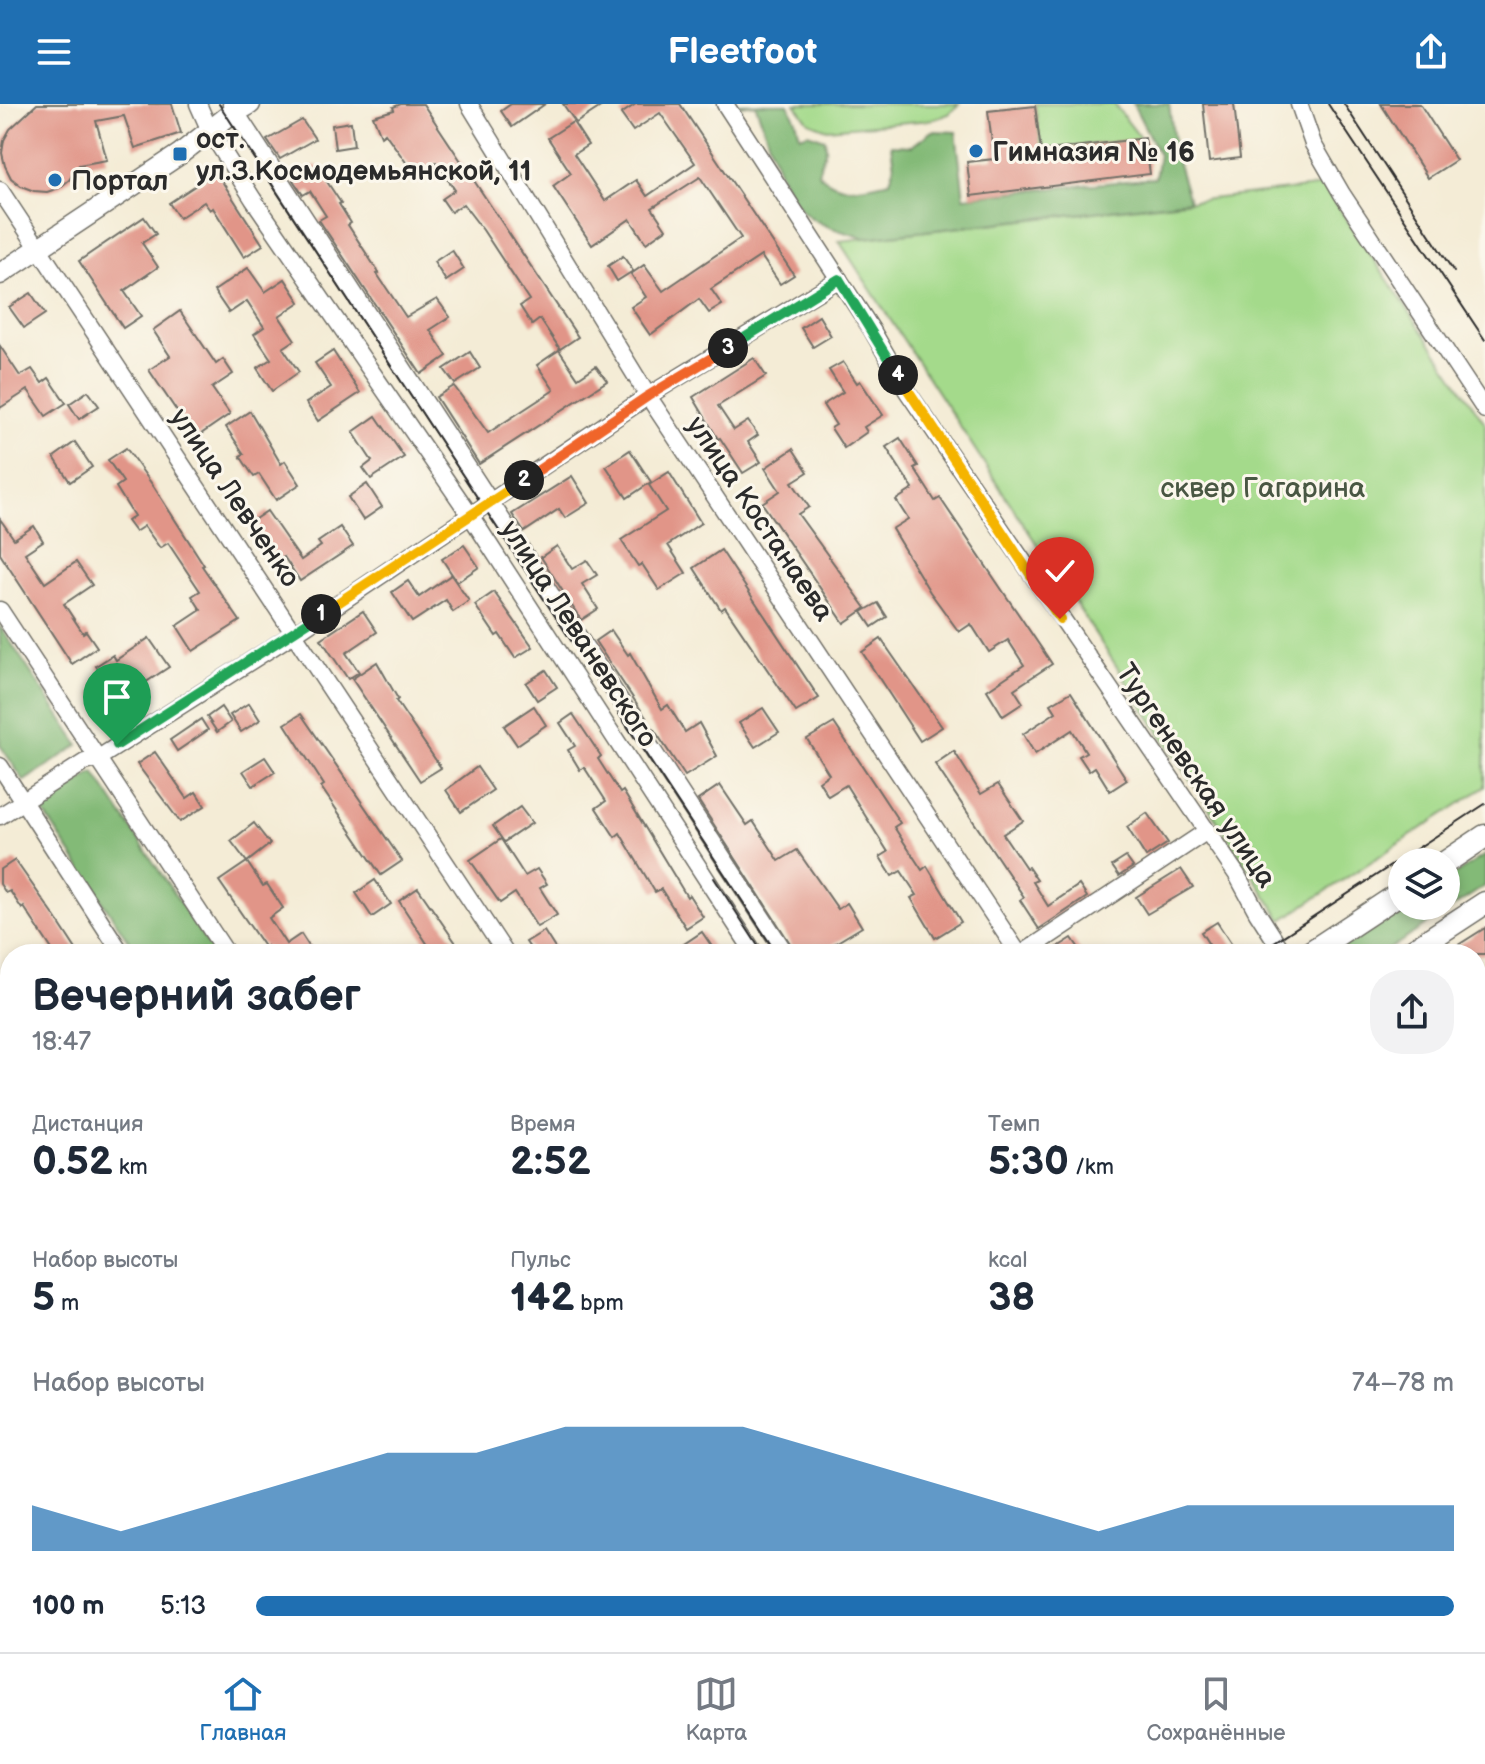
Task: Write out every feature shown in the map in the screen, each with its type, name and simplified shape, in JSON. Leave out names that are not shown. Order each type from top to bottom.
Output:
[{"type":"main road","points":[[1460,853],[1485,836]]},
{"type":"main road","points":[[1323,944],[1388,901]]},
{"type":"main road","points":[[1422,944],[1485,903]]},
{"type":"street","name":"улица Леваневского","points":[[198,104],[210,131],[253,199],[470,515],[749,944]]},
{"type":"street","name":"улица Костанаева","points":[[469,104],[648,396],[1013,944]]},
{"type":"street","name":"Тургеневская улица","points":[[725,104],[872,330],[907,391],[1237,875],[1278,944]]},
{"type":"street","points":[[1299,104],[1313,144],[1342,194],[1485,410]]},
{"type":"street","name":"улица Леваневского","points":[[238,107],[779,944]]},
{"type":"street","points":[[0,274],[180,154],[238,107]]},
{"type":"street","name":"улица Левченко","points":[[0,190],[499,944]]},
{"type":"street","points":[[0,816],[85,762],[97,759],[295,633],[648,396],[839,279]]},
{"type":"street","points":[[0,610],[220,944]]},
{"type":"street","points":[[0,766],[116,944]]},
{"type":"street","points":[[1035,944],[1207,831]]},
{"type":"green space","points":[[755,104],[788,104],[800,136],[808,133],[825,139],[826,148],[818,173],[843,187],[890,181],[894,167],[891,145],[912,146],[932,131],[956,132],[964,197],[1155,178],[1159,155],[1133,104],[1169,104],[1176,157],[1189,201],[864,238],[818,222],[796,203],[782,177]]},
{"type":"green space","points":[[795,104],[959,104],[949,114],[931,120],[827,129],[809,122]]},
{"type":"green space","points":[[1035,104],[1114,104],[1141,139],[1041,151]]},
{"type":"green space","name":"сквер Гагарина","points":[[1324,186],[1485,423],[1485,787],[1282,920],[839,241]]},
{"type":"green space","points":[[0,626],[79,745],[24,781],[0,745]]},
{"type":"green space","points":[[94,772],[207,944],[130,944],[41,808]]},
{"type":"green space","points":[[1485,855],[1485,886],[1460,903],[1460,871]]},
{"type":"green space","points":[[1388,918],[1388,920],[1434,920],[1397,944],[1347,944]]},
{"type":"building","points":[[37,104],[172,104],[181,133],[135,148],[124,116],[96,121],[107,160],[79,165],[59,188],[47,192],[34,191],[11,178],[2,153],[10,129]]},
{"type":"building","points":[[423,104],[578,337],[560,349],[540,319],[532,325],[520,306],[529,300],[483,230],[463,204],[451,212],[442,199],[455,190],[436,162],[415,175],[385,133],[381,136],[373,116],[394,110],[393,107]]},
{"type":"building","points":[[511,104],[545,104],[512,127],[501,111]]},
{"type":"building","points":[[563,104],[605,104],[576,123]]},
{"type":"building","points":[[636,104],[680,104],[794,275],[780,284],[761,256],[711,289],[722,305],[709,313],[699,299],[650,335],[631,307],[646,297],[631,274],[644,265],[663,291],[741,238],[700,177],[652,208],[666,229],[646,243],[630,219],[592,245],[553,186],[571,173],[548,138],[573,122],[588,145],[574,154],[605,201],[636,180],[647,196],[695,163],[660,113],[633,131],[621,114]]},
{"type":"building","points":[[1203,104],[1234,104],[1240,158],[1209,162]]},
{"type":"building","points":[[1381,104],[1420,104],[1456,160],[1428,178]]},
{"type":"building","points":[[1035,106],[1041,151],[1145,138],[1150,174],[971,196],[967,162],[994,159],[988,111]]},
{"type":"building","points":[[302,120],[315,139],[280,159],[267,140]]},
{"type":"building","points":[[351,122],[354,146],[335,149],[332,125]]},
{"type":"building","points":[[316,165],[341,203],[351,223],[348,225],[377,274],[406,317],[437,299],[450,317],[430,330],[447,356],[421,374],[319,220],[326,216],[310,191],[303,195],[293,180]]},
{"type":"building","points":[[216,172],[263,245],[244,257],[213,208],[210,210],[204,202],[179,218],[169,203]]},
{"type":"building","points":[[144,217],[156,234],[142,243],[158,267],[124,291],[141,316],[123,328],[79,261]]},
{"type":"building","points":[[452,250],[464,269],[446,281],[434,262]]},
{"type":"building","points":[[623,256],[633,271],[617,281],[608,266]]},
{"type":"building","points":[[248,268],[265,292],[285,279],[300,302],[279,316],[295,340],[283,348],[299,372],[272,391],[257,368],[271,359],[254,334],[264,327],[247,301],[229,313],[214,291]]},
{"type":"building","points":[[31,293],[45,314],[24,328],[9,307]]},
{"type":"building","points":[[180,311],[216,364],[223,359],[233,374],[212,388],[230,414],[195,438],[149,370],[170,356],[153,330]]},
{"type":"building","points":[[819,316],[831,336],[813,347],[801,328]]},
{"type":"building","points":[[0,346],[20,376],[32,369],[42,383],[49,378],[66,403],[46,416],[28,390],[0,408]]},
{"type":"building","points":[[559,350],[578,378],[596,366],[607,381],[479,464],[436,397],[454,386],[488,433],[554,390],[537,365]]},
{"type":"building","points":[[333,351],[360,393],[318,421],[306,403],[331,387],[315,363]]},
{"type":"building","points":[[470,352],[480,368],[455,384],[444,369]]},
{"type":"building","points":[[754,358],[766,376],[718,406],[734,430],[748,421],[758,435],[748,442],[761,462],[743,473],[693,397]]},
{"type":"building","points":[[843,362],[883,415],[864,427],[867,432],[844,448],[831,428],[836,425],[823,405],[843,392],[829,370]]},
{"type":"building","points":[[88,391],[99,406],[79,419],[69,404]]},
{"type":"building","points":[[250,411],[281,464],[285,461],[300,484],[276,500],[259,474],[254,477],[240,456],[244,454],[226,427]]},
{"type":"building","points":[[376,416],[404,457],[371,479],[363,468],[372,461],[353,432]]},
{"type":"building","points":[[900,438],[935,501],[940,498],[1052,664],[1014,689],[1023,703],[1003,716],[987,690],[1024,665],[1008,640],[989,652],[971,624],[959,632],[930,592],[892,529],[908,519],[896,500],[913,489],[886,447]]},
{"type":"building","points":[[75,442],[92,467],[70,482],[54,457]]},
{"type":"building","points":[[126,448],[240,621],[193,651],[177,626],[201,610],[192,596],[200,591],[168,543],[160,548],[144,526],[135,532],[127,521],[134,516],[116,487],[123,482],[108,460]]},
{"type":"building","points":[[793,449],[808,472],[792,482],[809,507],[798,514],[866,608],[844,623],[762,503],[780,491],[765,468]]},
{"type":"building","points":[[630,450],[651,482],[627,498],[606,466]]},
{"type":"building","points":[[669,472],[701,523],[668,545],[686,573],[659,590],[621,540],[666,511],[649,485]]},
{"type":"building","points":[[572,476],[589,503],[565,518],[559,509],[524,532],[512,514]]},
{"type":"building","points":[[367,484],[382,507],[363,520],[348,497]]},
{"type":"building","points":[[267,511],[301,560],[321,546],[318,542],[340,527],[353,546],[300,581],[284,557],[274,564],[249,523]]},
{"type":"building","points":[[0,519],[14,539],[34,526],[43,541],[25,553],[45,583],[76,562],[92,585],[64,604],[83,633],[86,631],[97,647],[72,664],[0,554]]},
{"type":"building","points":[[464,545],[479,567],[457,582],[442,559]]},
{"type":"building","points":[[557,546],[572,569],[587,560],[597,575],[582,584],[598,609],[581,620],[541,557]]},
{"type":"building","points":[[721,550],[819,698],[796,712],[725,607],[721,610],[694,568]]},
{"type":"building","points":[[451,575],[469,601],[453,612],[446,600],[412,622],[392,592],[408,581],[419,597]]},
{"type":"building","points":[[494,592],[533,647],[515,658],[475,605]]},
{"type":"building","points":[[878,603],[887,617],[872,627],[862,612]]},
{"type":"building","points":[[363,611],[377,632],[346,653],[359,672],[348,679],[321,639]]},
{"type":"building","points":[[611,630],[628,655],[630,653],[662,709],[668,705],[685,732],[699,723],[717,756],[685,776],[595,641]]},
{"type":"building","points":[[149,638],[169,667],[102,711],[91,693],[107,682],[96,666],[113,655],[116,660]]},
{"type":"building","points":[[881,639],[942,727],[920,741],[862,652]]},
{"type":"building","points":[[377,662],[398,699],[396,701],[441,768],[420,781],[352,679]]},
{"type":"building","points":[[546,670],[557,687],[537,700],[526,683]]},
{"type":"building","points":[[1071,692],[1127,780],[1110,791],[1095,767],[1089,771],[1079,756],[1086,752],[1072,730],[1035,754],[1023,734],[1056,712],[1051,704]]},
{"type":"building","points":[[249,703],[260,720],[241,732],[230,715]]},
{"type":"building","points":[[534,706],[546,725],[517,745],[504,726]]},
{"type":"building","points":[[221,707],[231,722],[217,732],[207,717]]},
{"type":"building","points":[[763,708],[779,732],[755,747],[739,723]]},
{"type":"building","points":[[301,714],[402,861],[381,875],[321,787],[324,785],[285,724]]},
{"type":"building","points":[[573,714],[601,756],[598,759],[620,793],[623,791],[687,897],[689,895],[703,917],[686,928],[661,889],[655,892],[620,833],[615,837],[596,808],[606,801],[584,767],[580,770],[568,750],[575,746],[560,723]]},
{"type":"building","points":[[201,719],[208,730],[177,751],[170,740]]},
{"type":"building","points":[[834,723],[900,823],[894,827],[922,870],[927,866],[961,922],[935,938],[911,898],[917,895],[901,871],[892,876],[880,857],[888,852],[846,785],[828,796],[819,781],[829,774],[807,739]]},
{"type":"building","points":[[954,751],[981,794],[998,784],[1023,821],[1003,834],[1037,880],[1033,882],[1048,906],[1079,885],[1087,897],[1039,929],[1020,900],[1024,897],[935,764]]},
{"type":"building","points":[[155,752],[187,798],[196,792],[205,806],[180,822],[137,764]]},
{"type":"building","points":[[265,757],[275,772],[253,786],[243,771]]},
{"type":"building","points":[[477,767],[493,790],[461,812],[446,790]]},
{"type":"building","points":[[720,785],[747,825],[753,821],[779,861],[797,850],[838,909],[847,903],[862,927],[834,944],[791,944],[698,800]]},
{"type":"building","points":[[520,807],[532,823],[504,842],[493,826]]},
{"type":"building","points":[[1147,813],[1168,843],[1146,857],[1127,827]]},
{"type":"building","points":[[254,823],[270,844],[247,862],[231,841]]},
{"type":"building","points":[[501,839],[525,876],[537,869],[547,884],[540,888],[557,915],[537,927],[515,893],[500,903],[470,860]]},
{"type":"building","points":[[1126,857],[1133,867],[1119,876],[1112,866]]},
{"type":"building","points":[[15,860],[73,944],[48,944],[24,907],[22,909],[10,891],[6,893],[0,884],[0,870]]},
{"type":"building","points":[[247,862],[283,908],[269,918],[286,944],[262,944],[219,881]]},
{"type":"building","points":[[1181,869],[1193,887],[1147,914],[1136,897]]},
{"type":"building","points":[[375,880],[391,904],[372,917],[356,893]]},
{"type":"building","points":[[418,888],[457,944],[427,944],[399,901]]},
{"type":"building","points":[[1217,922],[1231,944],[1209,944],[1201,932]]},
{"type":"building","points":[[1485,928],[1485,944],[1460,944]]},
{"type":"building","points":[[544,931],[552,944],[527,944]]},
{"type":"building","points":[[702,932],[710,944],[684,944]]},
{"type":"building","points":[[301,934],[308,944],[286,944]]},
{"type":"building","points":[[1072,938],[1076,944],[1063,944]]},
{"type":"tram line","points":[[219,104],[770,944]]},
{"type":"tram line","points":[[1328,104],[1485,340]]},
{"type":"tram line","points":[[1344,104],[1454,272]]},
{"type":"tram line","points":[[1271,944],[1485,804]]},
{"type":"tram line","points":[[714,878],[757,944]]},
{"type":"place","name":"Гимназия № 16","points":[[976,151]]},
{"type":"place","name":"ост. ул.З.Космодемьянской, 11","points":[[180,154]]},
{"type":"place","name":"Портал","points":[[55,180]]},
{"type":"route","points":[[117,745],[295,633],[648,396],[839,279],[907,391],[1060,619]]}]
